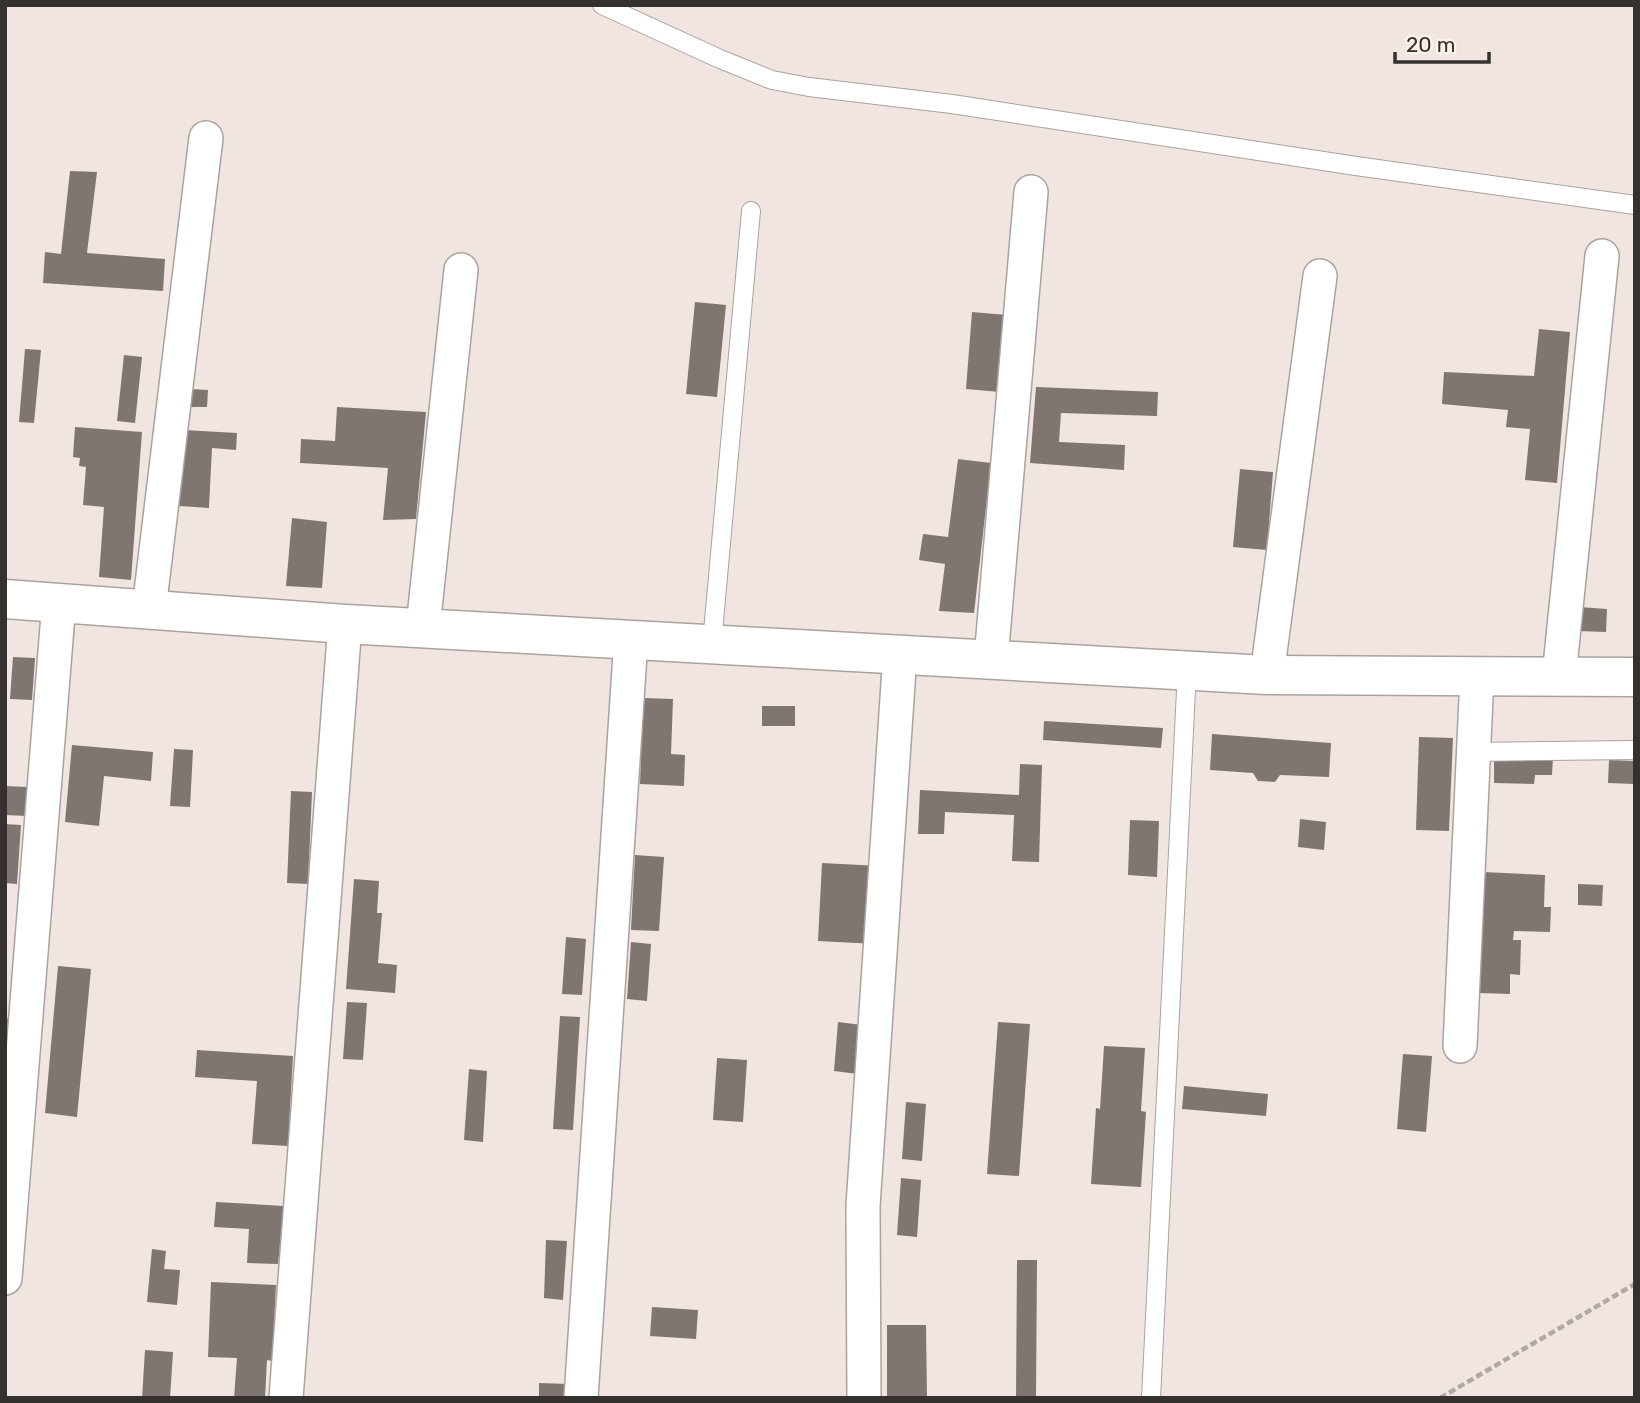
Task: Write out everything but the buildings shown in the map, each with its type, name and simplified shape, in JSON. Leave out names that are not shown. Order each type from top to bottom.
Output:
[{"type":"street","points":[[149,609],[206,138]]},
{"type":"street","points":[[991,659],[1031,192]]},
{"type":"street","points":[[1559,676],[1602,256]]},
{"type":"street","points":[[423,627],[461,271]]},
{"type":"street","points":[[1266,675],[1320,276]]},
{"type":"street","points":[[5,599],[345,624],[1266,675],[1635,677]]},
{"type":"street","points":[[5,1278],[59,603]]},
{"type":"street","points":[[286,1398],[345,624]]},
{"type":"street","points":[[581,1398],[631,639]]},
{"type":"street","points":[[864,1398],[863,1206],[900,654]]},
{"type":"street","points":[[1460,1046],[1476,676]]},
{"type":"lane","points":[[602,5],[772,80],[808,87],[952,104],[1356,166],[1635,205]]},
{"type":"lane","points":[[712,643],[751,211]]},
{"type":"lane","points":[[1151,1398],[1186,670]]},
{"type":"lane","points":[[1473,752],[1635,750]]},
{"type":"path","points":[[1440,1398],[1635,1284]]}]
